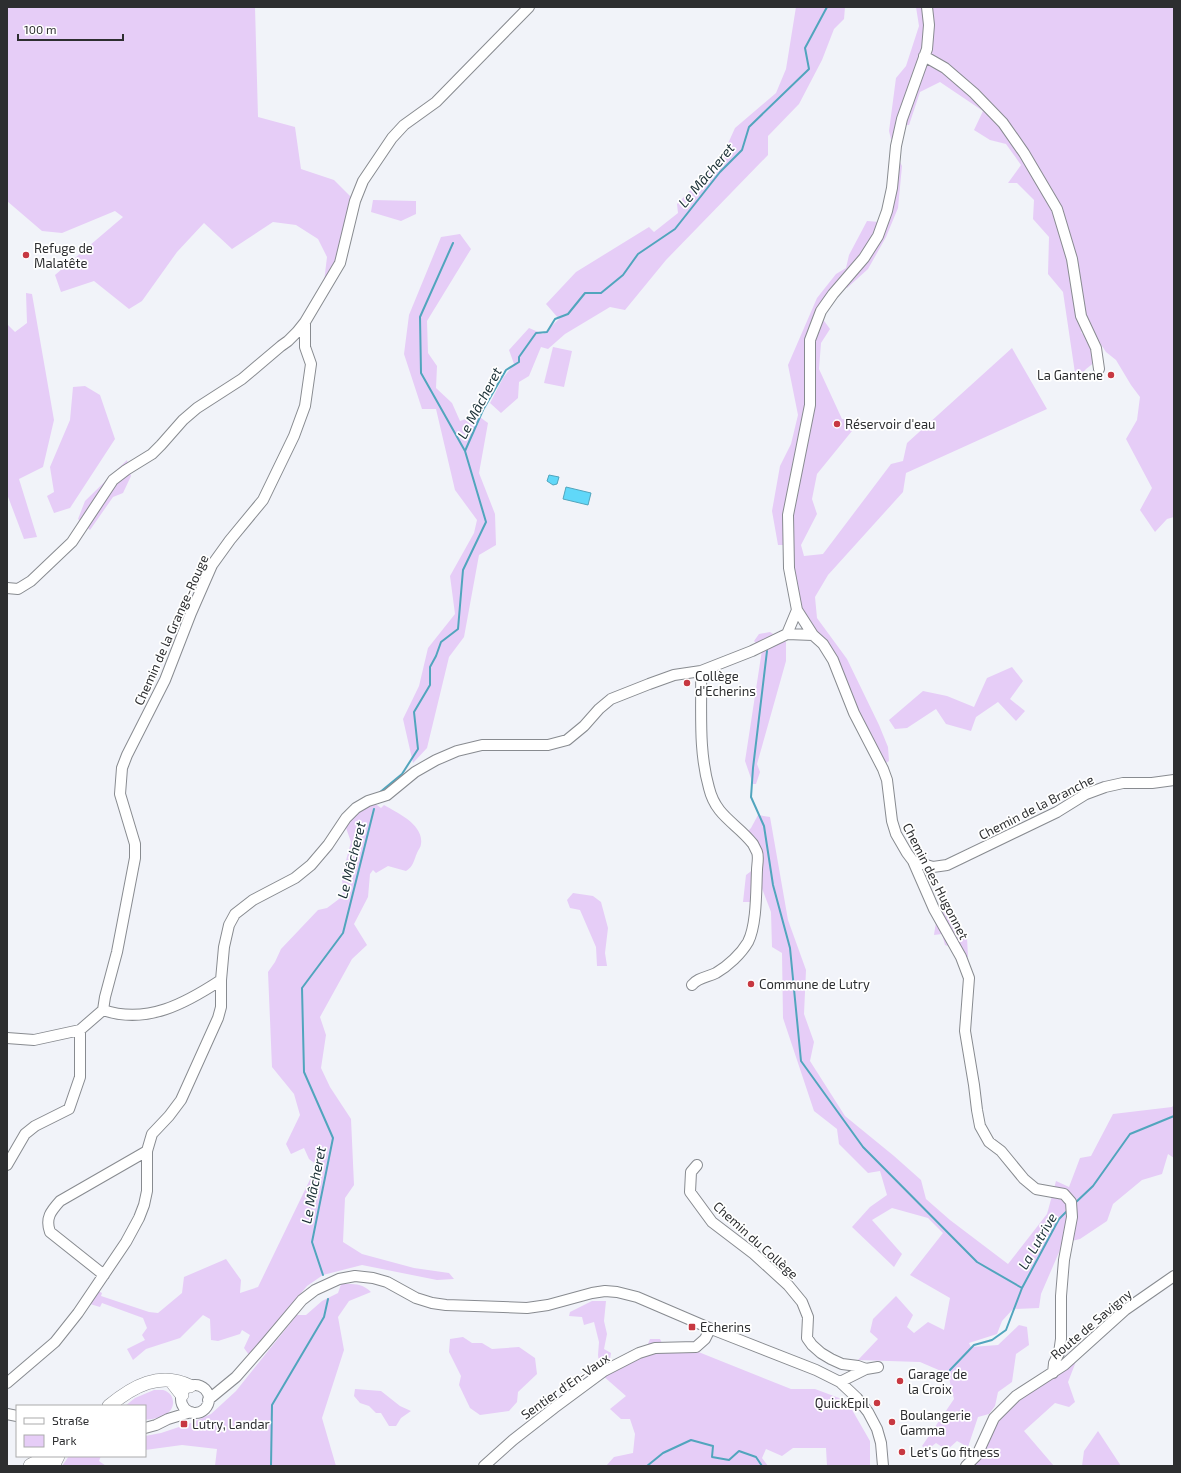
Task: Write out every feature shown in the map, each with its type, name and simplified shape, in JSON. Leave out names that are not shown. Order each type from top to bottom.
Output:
[{"type":"highway","points":[[31,1466],[48,1457]]},
{"type":"main road","points":[[110,1405],[140,1384],[164,1379],[171,1381],[186,1399]]},
{"type":"main road","points":[[46,1466],[54,1457]]},
{"type":"main road","points":[[53,1466],[58,1457]]},
{"type":"street","points":[[9,589],[18,589],[31,581],[72,542],[113,480],[152,454],[162,445],[183,420],[198,408],[242,379],[288,341],[305,322],[340,263],[355,201],[363,181],[392,138],[404,125],[436,102],[529,7]]},
{"type":"street","points":[[787,634],[797,610],[789,568],[788,515],[810,405],[810,340],[821,311],[833,294],[864,258],[878,236],[887,211],[892,188],[896,146],[902,119],[927,50],[929,25],[927,7]]},
{"type":"street","points":[[924,56],[945,68],[974,93],[1003,123],[1024,153],[1057,209],[1072,259],[1080,316],[1096,348],[1099,369]]},
{"type":"street","name":"Chemin de la Grange-Rouge","points":[[103,1010],[104,997],[117,952],[135,858],[135,844],[120,794],[122,768],[127,755],[165,680],[191,613],[212,565],[230,540],[263,500],[294,436],[305,406],[311,364],[305,347],[305,322]]},
{"type":"street","points":[[288,341],[298,343],[305,347]]},
{"type":"street","name":"Chemin des Hugonnet","points":[[797,610],[813,635],[823,644],[833,660],[854,713],[883,768],[887,780],[892,821],[896,834],[907,853],[914,861],[934,909],[961,957],[970,978],[965,1031],[980,1126],[989,1142],[1001,1150],[1024,1179],[1036,1189],[1064,1194],[1071,1202],[1072,1217],[1064,1260],[1061,1296],[1061,1339],[1059,1353],[1054,1363],[1053,1373]]},
{"type":"street","points":[[7,1382],[55,1342],[78,1313],[104,1275],[126,1242],[139,1218],[147,1191],[147,1151],[152,1134],[169,1116],[181,1100],[214,1028],[221,1007],[221,980],[224,947],[229,925],[236,914],[253,900],[295,878],[311,865],[328,845],[346,818],[356,808],[368,801],[387,795],[415,772],[436,760],[482,745],[548,745],[567,740],[584,726],[599,709],[611,699],[674,675],[701,671],[752,651],[787,634],[813,635]]},
{"type":"street","points":[[692,985],[728,965],[743,950],[749,941],[756,893],[758,853],[753,844],[715,805],[709,788],[702,754],[701,671]]},
{"type":"street","name":"Chemin de la Branche","points":[[914,861],[933,867],[947,865],[1058,812],[1086,794],[1105,787],[1174,780]]},
{"type":"street","points":[[7,1038],[34,1040],[80,1030],[103,1010],[116,1014],[138,1015],[165,1010],[183,1003],[221,980]]},
{"type":"street","points":[[7,1164],[25,1134],[35,1126],[69,1109],[80,1077],[80,1030]]},
{"type":"street","points":[[104,1275],[50,1232],[48,1219],[51,1211],[60,1201],[147,1151]]},
{"type":"street","name":"Chemin du Collège","points":[[697,1165],[691,1172],[690,1192],[712,1222],[754,1254],[788,1285],[802,1302],[808,1318],[807,1338],[812,1345],[821,1353],[842,1364],[858,1366],[866,1369]]},
{"type":"street","points":[[203,1388],[229,1381],[236,1377],[302,1300],[315,1290],[331,1281],[354,1276],[373,1278],[387,1282],[416,1298],[432,1303],[446,1305],[527,1308],[548,1306],[592,1293],[605,1291],[618,1292],[637,1297],[710,1329],[816,1370],[840,1382],[857,1398],[868,1412],[877,1429],[881,1443],[883,1466]]},
{"type":"street","name":"Route de Savigny","points":[[966,1466],[977,1455],[994,1418],[1016,1396],[1064,1365],[1125,1310],[1174,1276]]},
{"type":"street","name":"Sentier d'En-Vaux","points":[[484,1466],[513,1440],[604,1372],[639,1353],[656,1348],[696,1347],[705,1339],[710,1329]]},
{"type":"street","points":[[840,1382],[866,1369],[878,1367]]},
{"type":"street","points":[[208,1400],[214,1397],[229,1381]]},
{"type":"street","points":[[146,1428],[168,1419],[197,1385],[203,1388],[208,1395],[207,1404],[202,1410],[195,1412],[186,1399]]},
{"type":"green space","points":[[7,7],[255,7],[258,117],[295,127],[301,169],[334,180],[355,201],[340,263],[323,290],[327,257],[318,239],[296,225],[273,222],[232,249],[204,223],[177,252],[142,301],[129,309],[94,281],[61,292],[55,275],[123,217],[115,211],[62,233],[42,231],[7,201]]},
{"type":"green space","points":[[796,7],[845,7],[844,19],[834,29],[822,60],[799,104],[768,136],[768,155],[666,260],[625,310],[610,307],[565,334],[548,349],[541,347],[529,376],[519,382],[518,398],[501,413],[490,403],[503,378],[514,364],[509,350],[529,328],[543,334],[559,319],[546,304],[576,272],[649,227],[654,232],[678,213],[677,204],[721,159],[735,128],[776,93],[786,69]]},
{"type":"green space","points":[[916,7],[924,7],[924,49],[894,139],[891,139],[889,131],[896,78],[906,66],[919,26]]},
{"type":"green space","points":[[929,7],[1174,7],[1174,517],[1167,519],[1155,532],[1140,510],[1152,488],[1126,439],[1137,420],[1140,397],[1116,360],[1106,352],[1088,325],[1081,332],[1088,340],[1095,362],[1080,376],[1075,373],[1063,292],[1048,274],[1049,237],[1033,219],[1034,200],[1017,183],[1008,183],[1021,165],[1006,144],[990,140],[974,130],[983,111],[940,82],[920,92],[909,125],[903,125],[929,51]]},
{"type":"green space","points":[[898,158],[902,166],[898,208],[886,237],[868,269],[847,288],[845,285],[882,235]]},
{"type":"green space","points":[[373,200],[416,201],[416,214],[401,221],[371,212]]},
{"type":"green space","points":[[867,221],[880,222],[875,236],[807,339],[807,405],[785,545],[778,545],[772,511],[780,466],[791,444],[798,415],[788,365],[817,298],[836,274],[846,268],[849,255]]},
{"type":"green space","points":[[460,234],[471,249],[427,321],[428,353],[437,366],[436,388],[452,403],[460,421],[477,415],[488,423],[479,473],[495,514],[496,545],[479,555],[464,637],[449,657],[427,748],[413,763],[403,719],[419,686],[428,648],[455,614],[450,576],[474,533],[477,520],[455,490],[436,409],[422,409],[404,354],[409,315],[441,237]]},
{"type":"green space","points":[[26,293],[32,294],[54,420],[43,467],[19,479],[37,537],[24,539],[7,494],[7,324],[15,332],[27,323]]},
{"type":"green space","points":[[822,318],[830,329],[821,343],[819,369],[842,419],[853,420],[856,426],[817,474],[812,499],[817,514],[801,545],[804,556],[823,554],[891,464],[903,461],[907,443],[1012,348],[1047,409],[906,473],[903,492],[828,575],[815,597],[817,618],[847,659],[888,747],[889,761],[883,765],[854,707],[799,609],[791,569],[790,515],[812,406],[812,340]]},
{"type":"green space","points":[[553,347],[572,351],[564,387],[544,383]]},
{"type":"green space","points":[[85,386],[100,395],[115,439],[70,508],[54,513],[47,496],[54,492],[50,467],[70,420],[73,387]]},
{"type":"green space","points":[[127,460],[131,476],[123,493],[113,497],[90,530],[78,519],[85,501]]},
{"type":"green space","points":[[770,632],[786,642],[786,661],[757,764],[760,772],[756,784],[753,784],[745,761],[762,650],[754,641],[759,634]]},
{"type":"green space","points":[[1012,667],[1023,681],[1010,699],[1025,711],[1016,721],[998,702],[976,717],[971,731],[946,724],[936,709],[907,728],[895,729],[889,720],[923,691],[947,696],[974,707],[987,678]]},
{"type":"green space","points":[[373,802],[381,808],[384,805],[409,820],[414,825],[421,837],[421,846],[412,865],[406,871],[388,866],[376,873],[373,870],[370,874],[368,897],[354,924],[367,945],[352,959],[320,1017],[326,1035],[321,1068],[330,1087],[351,1119],[354,1185],[345,1198],[343,1242],[362,1254],[414,1268],[449,1273],[454,1279],[437,1280],[362,1265],[323,1275],[307,1286],[249,1355],[244,1348],[250,1335],[242,1330],[240,1334],[218,1341],[211,1340],[210,1319],[203,1315],[180,1338],[146,1349],[133,1360],[127,1349],[145,1340],[142,1335],[147,1328],[143,1318],[102,1303],[100,1307],[90,1304],[97,1290],[102,1293],[101,1296],[149,1312],[158,1313],[182,1293],[184,1277],[226,1259],[241,1280],[240,1293],[258,1287],[317,1165],[309,1159],[304,1148],[291,1154],[286,1144],[300,1115],[294,1094],[272,1067],[268,972],[281,949],[318,910],[327,908],[343,896],[342,875],[351,842],[345,825],[355,812]]},
{"type":"green space","points":[[758,815],[770,817],[788,920],[806,970],[804,1014],[814,1042],[810,1061],[845,1116],[921,1180],[926,1199],[950,1220],[1008,1264],[1047,1214],[1056,1181],[1069,1187],[1080,1158],[1091,1156],[1113,1114],[1172,1107],[1174,1105],[1174,1158],[1168,1154],[1162,1174],[1142,1180],[1113,1204],[1107,1221],[1080,1239],[1063,1243],[1041,1294],[1039,1308],[1013,1309],[1002,1321],[997,1334],[969,1343],[971,1347],[998,1345],[1019,1325],[1027,1327],[1029,1345],[1016,1354],[1012,1382],[998,1392],[995,1406],[989,1414],[978,1417],[968,1447],[957,1441],[947,1450],[936,1443],[927,1450],[922,1446],[954,1399],[948,1374],[920,1362],[858,1360],[878,1339],[870,1332],[873,1319],[896,1296],[913,1315],[907,1327],[914,1333],[928,1322],[944,1330],[950,1298],[910,1275],[943,1233],[928,1218],[892,1208],[872,1220],[902,1254],[894,1267],[852,1227],[870,1207],[887,1195],[880,1171],[868,1173],[839,1144],[837,1129],[814,1111],[783,1018],[782,953],[772,947],[771,912],[761,886],[751,902],[743,902],[746,875],[758,866],[745,834],[751,828]]},
{"type":"green space","points":[[573,893],[593,896],[601,902],[608,928],[605,953],[607,966],[597,966],[596,947],[580,910],[570,908],[567,900]]},
{"type":"green space","points":[[945,912],[954,917],[957,931],[967,937],[968,957],[960,959],[954,948],[945,945],[942,934],[934,935],[936,922],[934,915]]},
{"type":"green space","points":[[341,1284],[354,1284],[364,1287],[371,1292],[349,1301],[338,1317],[344,1350],[322,1418],[336,1466],[215,1466],[217,1449],[182,1445],[146,1450],[146,1436],[161,1433],[191,1423],[211,1414],[236,1391],[297,1315],[306,1315],[322,1301],[338,1293]]},
{"type":"green space","points":[[592,1301],[606,1301],[604,1321],[607,1334],[604,1349],[611,1353],[609,1365],[600,1371],[598,1355],[599,1342],[594,1322],[584,1325],[582,1317],[569,1316],[570,1312]]},
{"type":"green space","points":[[463,1337],[472,1343],[482,1343],[492,1349],[519,1347],[535,1358],[537,1374],[518,1392],[517,1402],[509,1411],[480,1415],[470,1408],[459,1385],[461,1376],[449,1352],[450,1339]]},
{"type":"green space","points":[[650,1339],[660,1339],[665,1349],[691,1349],[791,1389],[815,1389],[847,1401],[870,1441],[870,1466],[827,1466],[826,1448],[793,1448],[782,1456],[766,1449],[762,1458],[768,1466],[606,1466],[614,1457],[633,1453],[635,1434],[630,1419],[621,1419],[610,1409],[626,1396],[602,1375],[644,1354]]},
{"type":"green space","points":[[1077,1359],[1068,1382],[1075,1402],[1069,1407],[1055,1403],[1024,1431],[1054,1466],[972,1466],[997,1419],[1023,1394],[1060,1374]]},
{"type":"green space","points":[[355,1389],[381,1391],[400,1406],[411,1411],[401,1418],[396,1426],[389,1426],[381,1413],[376,1413],[369,1406],[360,1403],[354,1396]]},
{"type":"green space","points":[[154,1390],[163,1390],[172,1396],[173,1406],[164,1416],[146,1420],[146,1405],[126,1405],[135,1398]]},
{"type":"green space","points":[[1098,1431],[1121,1466],[1082,1466],[1084,1451]]},
{"type":"green space","points":[[68,1457],[101,1457],[99,1461],[106,1466],[62,1466]]},
{"type":"water","points":[[549,475],[559,477],[557,484],[553,485],[547,481]]},
{"type":"water","points":[[566,487],[591,493],[588,505],[563,499]]},
{"type":"waterway","name":"Le Mâcheret","points":[[379,793],[402,774],[418,749],[414,712],[430,685],[430,667],[441,642],[458,629],[463,570],[486,522],[465,451],[483,410],[506,370],[519,362],[519,357],[536,333],[547,332],[555,319],[568,314],[585,293],[601,293],[623,275],[638,254],[675,229],[720,172],[742,150],[749,127],[809,69],[805,48],[827,7]]},
{"type":"waterway","points":[[453,243],[420,317],[421,373],[465,451]]},
{"type":"waterway","points":[[767,651],[751,797],[764,826],[773,885],[790,948],[801,1061],[863,1147],[977,1262],[1022,1288]]},
{"type":"waterway","name":"Le Mâcheret","points":[[323,1275],[312,1242],[333,1138],[304,1072],[302,988],[343,933],[374,809]]},
{"type":"waterway","name":"La Lutrive","points":[[1074,1204],[1093,1186],[1130,1134],[1174,1116]]},
{"type":"waterway","name":"La Lutrive","points":[[950,1370],[974,1345],[992,1340],[1006,1330],[1022,1288],[1059,1219],[1068,1210]]},
{"type":"waterway","name":"Le Mâcheret","points":[[271,1466],[272,1405],[324,1317],[328,1299]]},
{"type":"waterway","name":"La Lutrive","points":[[647,1466],[663,1453],[691,1440],[713,1446],[712,1457],[729,1460],[739,1451],[756,1457],[762,1466]]},
{"type":"place","name":"Refuge de Malatête","points":[[26,255]]},
{"type":"place","name":"La Gantene","points":[[1111,375]]},
{"type":"place","name":"Réservoir d'eau","points":[[837,424]]},
{"type":"place","name":"Collège d'Echerins","points":[[687,683]]},
{"type":"place","name":"Commune de Lutry","points":[[751,984]]},
{"type":"place","name":"Echerins","points":[[692,1327]]},
{"type":"place","name":"Garage de la Croix","points":[[900,1381]]},
{"type":"place","name":"QuickEpil","points":[[877,1403]]},
{"type":"place","name":"Boulangerie Gamma","points":[[892,1422]]},
{"type":"place","name":"Lutry, Landar","points":[[184,1424]]},
{"type":"place","name":"Let's Go fitness","points":[[902,1452]]}]
